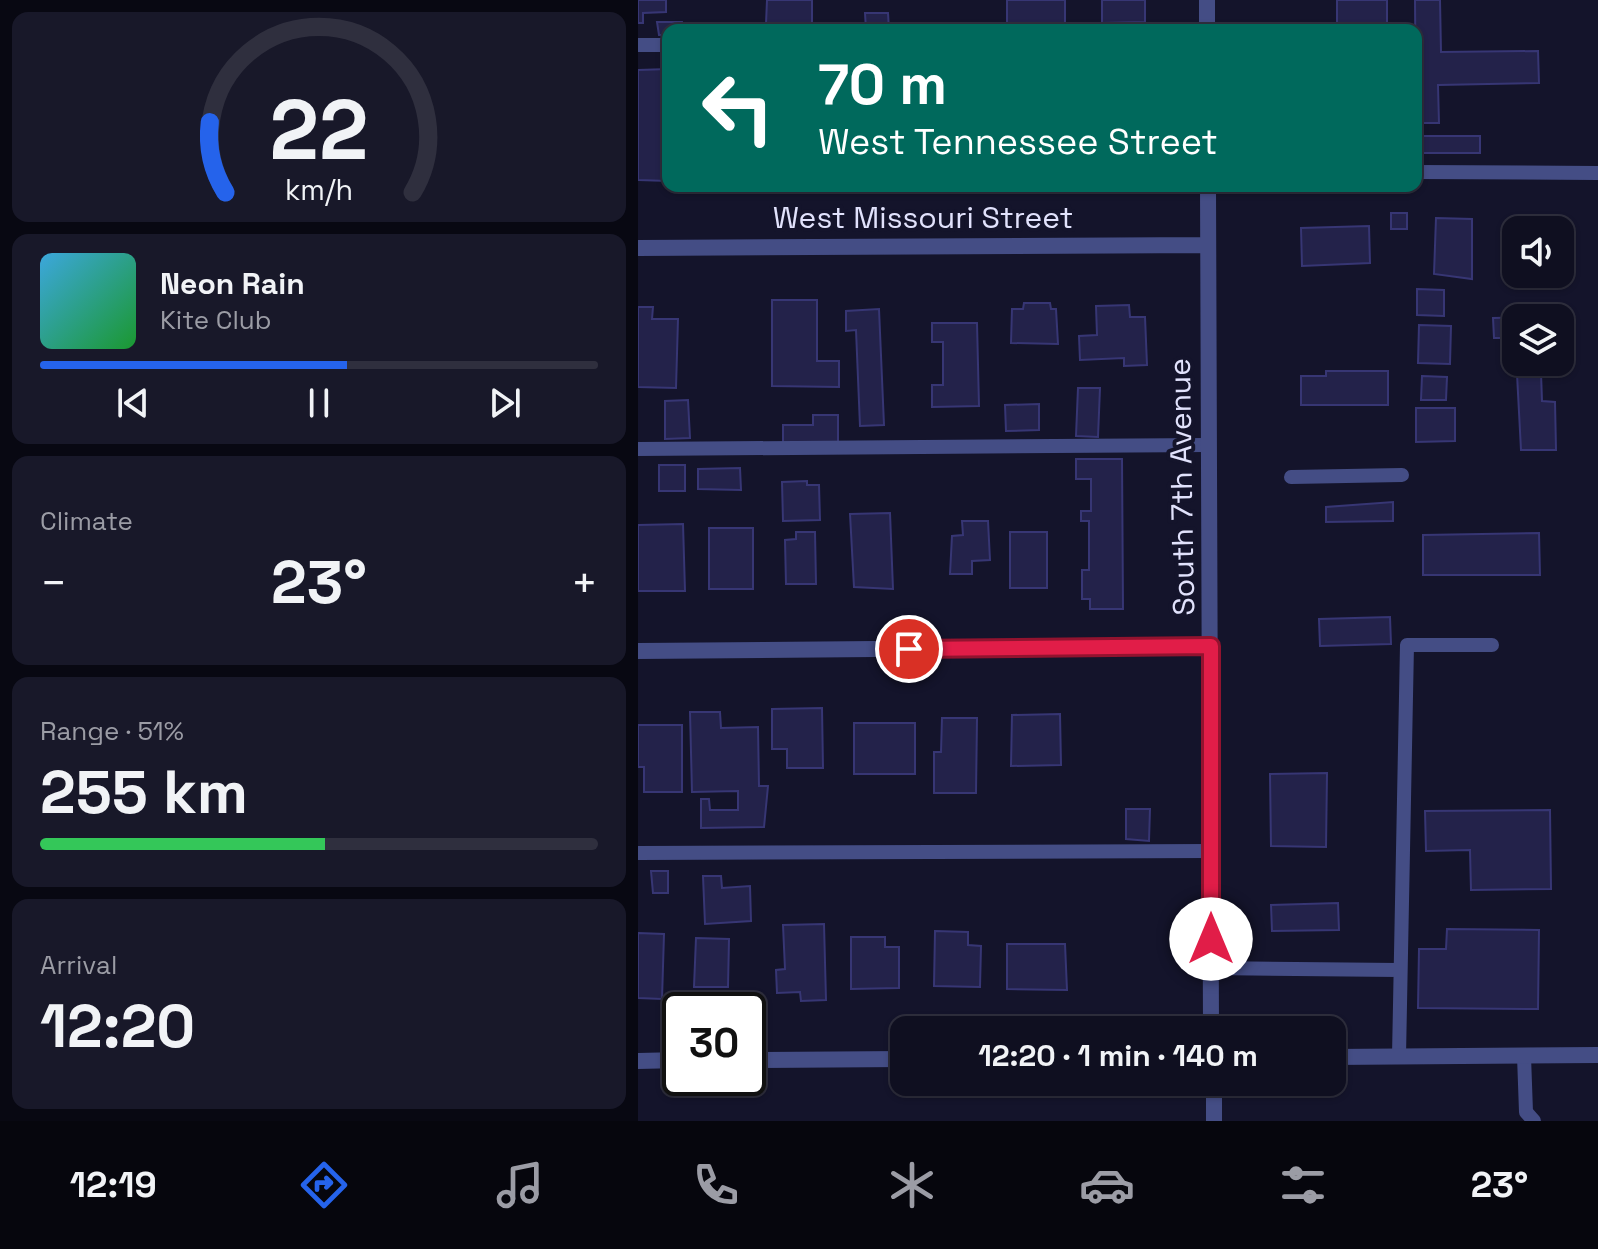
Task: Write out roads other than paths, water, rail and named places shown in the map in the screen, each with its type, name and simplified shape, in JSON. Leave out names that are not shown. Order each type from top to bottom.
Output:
[{"type":"street","points":[[1207,0],[1207,24]]},
{"type":"street","name":"South 7th Avenue","points":[[1208,192],[1213,1016]]},
{"type":"street","name":"West Missouri Street","points":[[638,248],[1208,245]]},
{"type":"street","points":[[638,651],[1211,646]]},
{"type":"street","points":[[1346,1057],[1598,1055]]},
{"type":"street","points":[[766,1060],[890,1059]]},
{"type":"street","points":[[638,1061],[662,1060]]},
{"type":"street","points":[[1214,1096],[1214,1121]]},
{"type":"lane","points":[[638,45],[662,45]]},
{"type":"lane","points":[[1422,172],[1598,173]]},
{"type":"lane","points":[[638,449],[1208,445]]},
{"type":"lane","points":[[1291,477],[1402,475]]},
{"type":"lane","points":[[1399,1056],[1398,970],[1407,645],[1492,645]]},
{"type":"lane","points":[[638,853],[1211,851]]},
{"type":"lane","points":[[1211,968],[1398,970]]},
{"type":"lane","points":[[1524,1056],[1526,1112],[1534,1121]]}]
